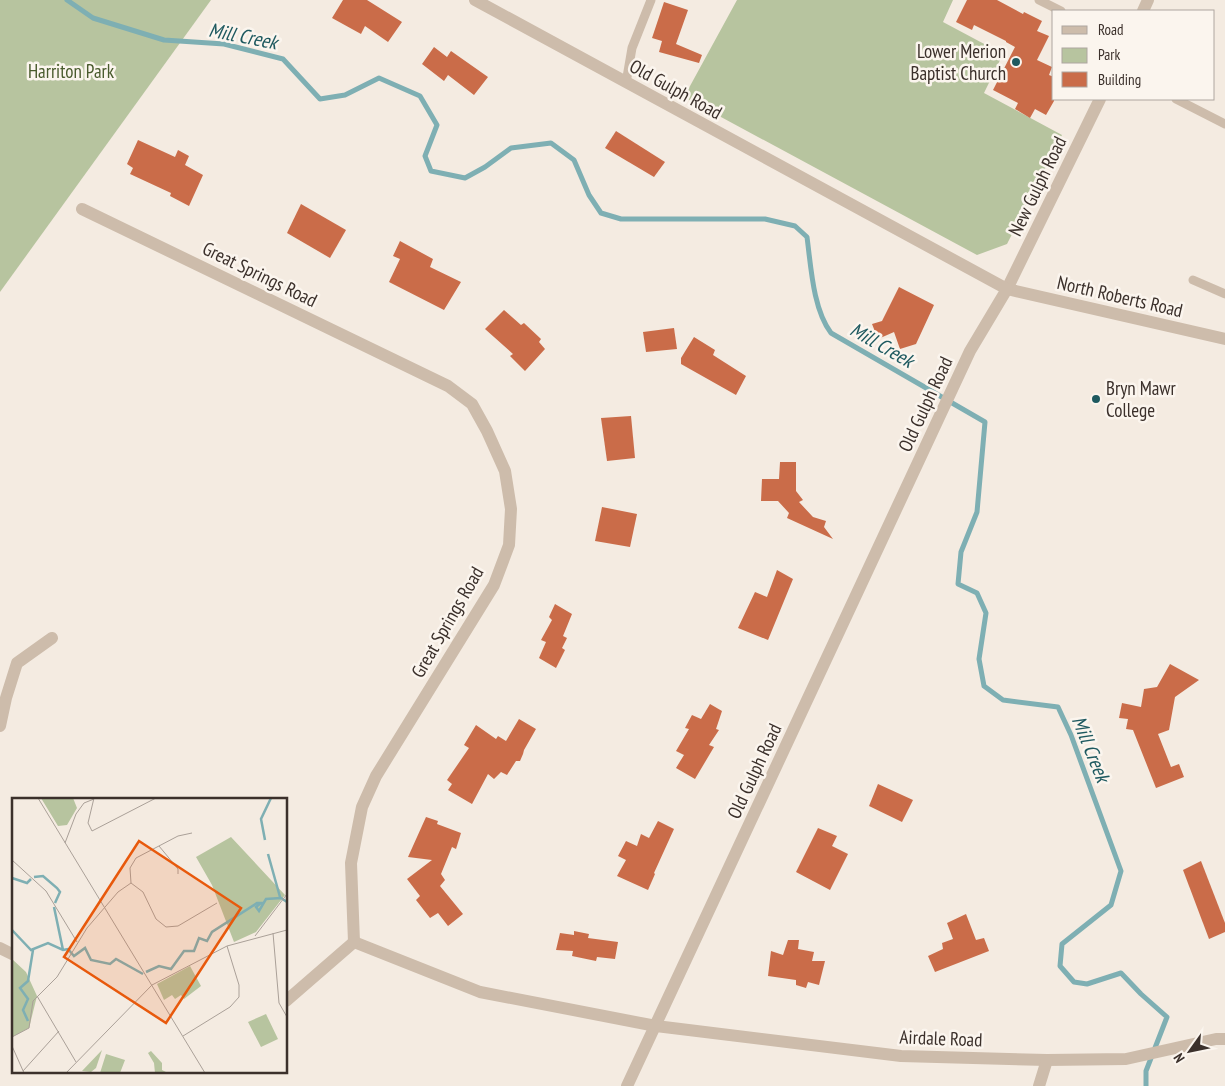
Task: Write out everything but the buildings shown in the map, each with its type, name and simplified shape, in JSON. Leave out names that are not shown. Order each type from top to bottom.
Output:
[{"type":"street","name":"Old Gulph Road","points":[[475,0],[1007,289],[970,352],[627,1086]]},
{"type":"street","name":"New Gulph Road","points":[[1007,289],[1100,100]]},
{"type":"street","name":"Great Springs Road","points":[[82,209],[448,386],[472,404],[488,431],[505,470],[511,509],[509,545],[494,584],[376,776],[362,807],[351,863],[354,942]]},
{"type":"street","name":"North Roberts Road","points":[[1007,289],[1225,339]]},
{"type":"street","points":[[0,726],[6,698],[17,663],[52,638]]},
{"type":"street","points":[[288,999],[354,942],[480,992],[656,1026]]},
{"type":"street","points":[[0,948],[12,955]]},
{"type":"street","name":"Airdale Road","points":[[656,1026],[901,1056],[1047,1060],[1126,1059],[1216,1039],[1225,1039]]},
{"type":"street","points":[[1039,1086],[1047,1060]]},
{"type":"lane","points":[[626,83],[632,48],[651,0]]},
{"type":"lane","points":[[1039,0],[1059,10]]},
{"type":"lane","points":[[1178,100],[1225,124]]},
{"type":"lane","points":[[1193,280],[1225,294]]},
{"type":"green space","name":"Harriton Park","points":[[0,0],[211,0],[0,292]]},
{"type":"green space","points":[[737,0],[953,0],[943,22],[1003,54],[984,93],[1062,135],[1007,244],[977,255],[684,97]]},
{"type":"waterway","name":"Mill Creek","points":[[67,0],[93,18],[164,40],[224,44],[283,59],[320,99],[345,95],[379,78],[420,96],[437,125],[425,156],[431,171],[465,178],[485,167],[511,148],[551,143],[574,160],[589,195],[601,213],[621,219],[765,219],[795,226],[807,237],[817,300],[820,312],[831,333],[985,422],[977,512],[961,552],[958,584],[977,593],[986,613],[979,659],[984,686],[1003,700],[1058,707],[1071,735],[1121,871],[1111,905],[1062,944],[1060,966],[1074,982],[1087,984],[1121,973],[1167,1017],[1146,1071],[1146,1086]]},
{"type":"place","name":"Lower Merion Baptist Church","points":[[1016,62]]},
{"type":"place","name":"Bryn Mawr College","points":[[1096,399]]}]
